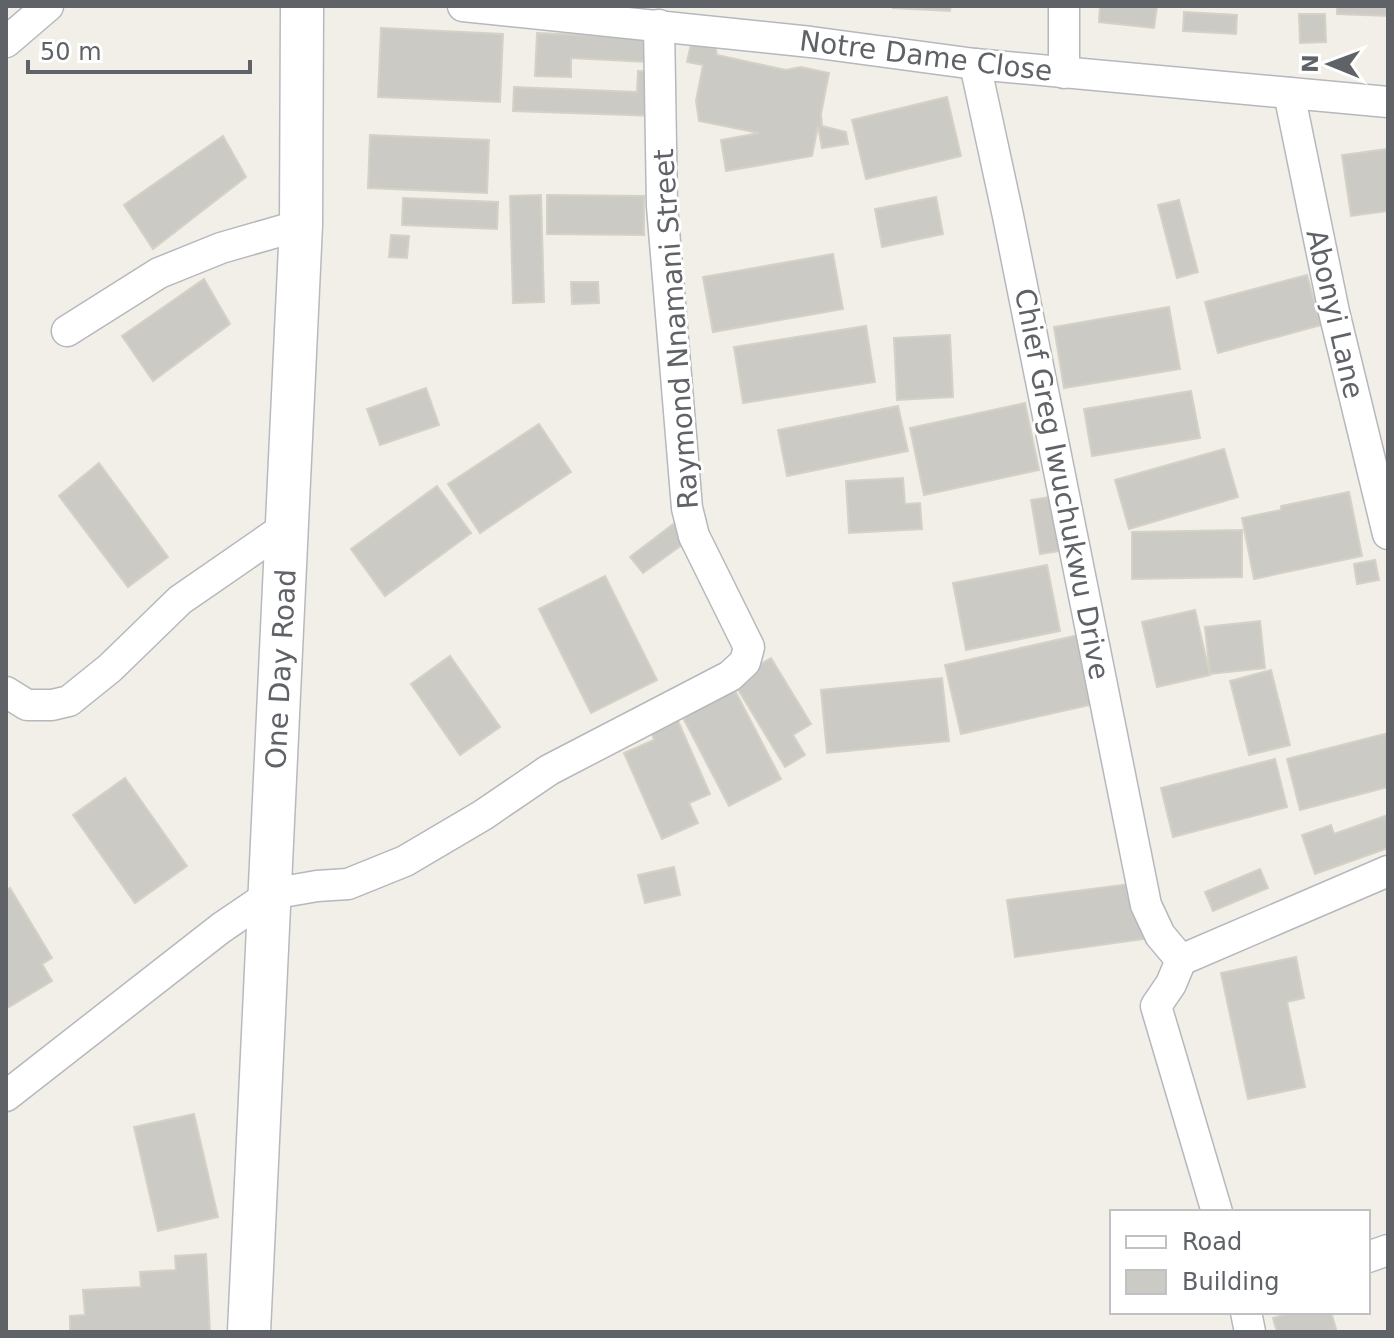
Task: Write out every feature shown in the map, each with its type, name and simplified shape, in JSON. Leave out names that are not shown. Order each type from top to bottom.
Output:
[{"type":"main road","name":"One Day Road","points":[[249,1332],[301,225],[302,6]]},
{"type":"street","points":[[8,36],[48,6]]},
{"type":"street","name":"Notre Dame Close","points":[[463,6],[811,42],[975,64],[1388,102]]},
{"type":"street","points":[[1064,6],[1064,73]]},
{"type":"street","name":"Raymond Nnamani Street","points":[[271,894],[348,884],[405,861],[483,815],[549,770],[730,676],[745,662],[749,647],[694,536],[687,508],[662,206],[659,25]]},
{"type":"street","name":"Chief Greg Iwuchukwu Drive","points":[[975,64],[1146,905],[1160,935],[1181,960]]},
{"type":"street","name":"Abonyi Lane","points":[[1289,93],[1334,312],[1388,534]]},
{"type":"street","points":[[67,331],[159,273],[221,248],[301,225]]},
{"type":"street","points":[[6,692],[27,705],[69,701],[110,668],[180,600],[287,526]]},
{"type":"street","points":[[1216,1210],[1156,1006],[1171,984],[1181,960],[1388,871]]},
{"type":"street","points":[[6,1096],[221,928],[271,894]]},
{"type":"building","points":[[893,6],[951,6],[950,11]]},
{"type":"building","points":[[1100,6],[1157,6],[1154,28],[1099,22]]},
{"type":"building","points":[[1337,6],[1388,6],[1388,16],[1337,14]]},
{"type":"building","points":[[1184,12],[1237,15],[1236,34],[1183,31]]},
{"type":"building","points":[[1299,14],[1325,14],[1326,42],[1300,43]]},
{"type":"building","points":[[381,28],[503,34],[500,102],[378,97]]},
{"type":"building","points":[[537,33],[649,38],[648,62],[571,58],[571,77],[535,76]]},
{"type":"building","points":[[692,39],[715,44],[717,55],[786,70],[801,67],[829,73],[821,114],[822,126],[846,132],[848,144],[822,148],[818,126],[812,156],[726,171],[721,140],[759,133],[699,121],[696,101],[703,65],[687,62]]},
{"type":"building","points":[[638,71],[659,71],[657,116],[513,111],[514,87],[637,92]]},
{"type":"building","points":[[947,97],[961,156],[866,179],[852,120]]},
{"type":"building","points":[[370,135],[489,140],[487,193],[368,188]]},
{"type":"building","points":[[223,136],[246,177],[153,249],[124,205]]},
{"type":"building","points":[[1388,149],[1388,211],[1351,216],[1342,155]]},
{"type":"building","points":[[541,195],[544,302],[513,303],[510,196]]},
{"type":"building","points":[[547,195],[644,196],[644,235],[547,234]]},
{"type":"building","points":[[936,197],[943,234],[882,247],[875,209]]},
{"type":"building","points":[[403,198],[498,202],[497,229],[402,225]]},
{"type":"building","points":[[1179,200],[1198,272],[1177,278],[1158,205]]},
{"type":"building","points":[[391,235],[409,236],[407,258],[389,257]]},
{"type":"building","points":[[833,254],[843,309],[713,332],[703,277]]},
{"type":"building","points":[[1307,275],[1321,325],[1218,353],[1205,302]]},
{"type":"building","points":[[204,279],[230,324],[153,381],[122,336]]},
{"type":"building","points":[[571,282],[598,282],[599,303],[572,304]]},
{"type":"building","points":[[1169,307],[1180,369],[1064,388],[1054,327]]},
{"type":"building","points":[[866,326],[875,382],[743,403],[734,347]]},
{"type":"building","points":[[950,335],[953,397],[897,400],[894,338]]},
{"type":"building","points":[[426,388],[439,425],[380,445],[367,409]]},
{"type":"building","points":[[1191,391],[1200,438],[1092,456],[1084,409]]},
{"type":"building","points":[[1025,403],[1039,470],[924,495],[910,428]]},
{"type":"building","points":[[898,406],[908,451],[787,476],[778,430]]},
{"type":"building","points":[[539,424],[571,472],[480,533],[448,484]]},
{"type":"building","points":[[1224,449],[1238,497],[1129,529],[1115,480]]},
{"type":"building","points":[[99,463],[168,557],[128,587],[59,496]]},
{"type":"building","points":[[903,478],[905,504],[920,503],[922,529],[849,533],[846,481]]},
{"type":"building","points":[[437,486],[471,533],[385,596],[351,549]]},
{"type":"building","points":[[1349,492],[1362,556],[1254,579],[1242,518],[1281,510],[1281,506]]},
{"type":"building","points":[[1062,495],[1072,549],[1040,554],[1031,500]]},
{"type":"building","points":[[680,519],[693,537],[643,573],[630,557]]},
{"type":"building","points":[[1242,530],[1242,577],[1132,579],[1132,532]]},
{"type":"building","points":[[1375,560],[1379,580],[1357,584],[1354,564]]},
{"type":"building","points":[[1047,565],[1060,631],[966,650],[953,583]]},
{"type":"building","points":[[605,576],[657,680],[591,713],[539,609]]},
{"type":"building","points":[[1195,610],[1210,675],[1157,687],[1142,622]]},
{"type":"building","points":[[1260,621],[1265,668],[1210,674],[1205,627]]},
{"type":"building","points":[[1079,635],[1094,704],[961,734],[945,665]]},
{"type":"building","points":[[450,656],[500,727],[460,755],[411,684]]},
{"type":"building","points":[[771,658],[811,724],[793,735],[805,755],[785,767],[733,681]]},
{"type":"building","points":[[1271,670],[1290,745],[1249,755],[1230,681]]},
{"type":"building","points":[[942,678],[949,741],[827,753],[821,690]]},
{"type":"building","points":[[732,685],[781,779],[729,806],[680,712]]},
{"type":"building","points":[[678,721],[710,794],[689,803],[698,823],[662,839],[624,753],[654,740],[652,733]]},
{"type":"building","points":[[1388,733],[1388,787],[1300,810],[1287,759]]},
{"type":"building","points":[[1275,759],[1287,807],[1173,837],[1161,788]]},
{"type":"building","points":[[125,778],[187,866],[135,903],[73,815]]},
{"type":"building","points":[[1388,815],[1388,848],[1315,874],[1302,835],[1331,825],[1334,834]]},
{"type":"building","points":[[674,867],[680,895],[645,903],[638,875]]},
{"type":"building","points":[[1260,869],[1268,888],[1213,911],[1205,892]]},
{"type":"building","points":[[1137,883],[1144,939],[1015,957],[1007,900]]},
{"type":"building","points":[[10,888],[52,958],[42,964],[52,981],[9,1007],[6,1001],[6,891]]},
{"type":"building","points":[[1296,957],[1304,998],[1287,1002],[1305,1087],[1248,1099],[1221,973]]},
{"type":"building","points":[[194,1114],[218,1217],[158,1231],[134,1127]]},
{"type":"building","points":[[206,1254],[210,1332],[70,1332],[70,1316],[85,1315],[83,1290],[141,1287],[140,1272],[176,1270],[175,1256]]},
{"type":"building","points":[[1287,1314],[1332,1314],[1337,1332],[1277,1332],[1273,1318]]}]
